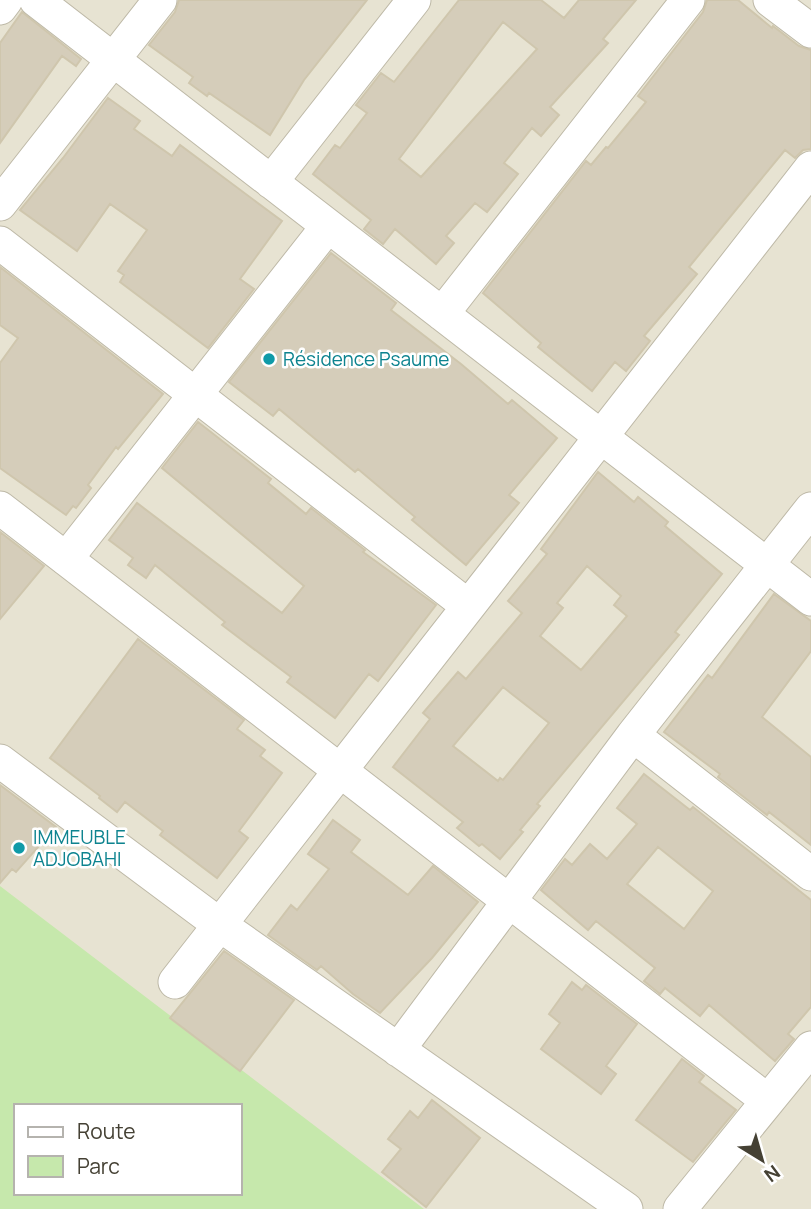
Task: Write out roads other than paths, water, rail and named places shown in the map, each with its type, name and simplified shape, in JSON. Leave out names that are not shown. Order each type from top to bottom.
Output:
[{"type":"street","points":[[0,8],[6,0]]},
{"type":"street","points":[[36,0],[811,599]]},
{"type":"street","points":[[0,204],[160,0]]},
{"type":"street","points":[[271,182],[414,0]]},
{"type":"street","points":[[442,314],[688,0]]},
{"type":"street","points":[[771,0],[811,31]]},
{"type":"street","points":[[175,982],[811,168]]},
{"type":"street","points":[[66,559],[328,226]]},
{"type":"street","points":[[0,243],[468,606]]},
{"type":"street","points":[[0,508],[768,1101]]},
{"type":"street","points":[[398,1050],[633,735],[811,509]]},
{"type":"street","points":[[633,735],[811,874]]},
{"type":"street","points":[[0,761],[220,925],[626,1209]]},
{"type":"street","points":[[680,1209],[811,1048]]},
{"type":"place","name":"Résidence Psaume","points":[[269,359]]},
{"type":"place","name":"IMMEUBLE ADJOBAHI","points":[[19,848]]}]
